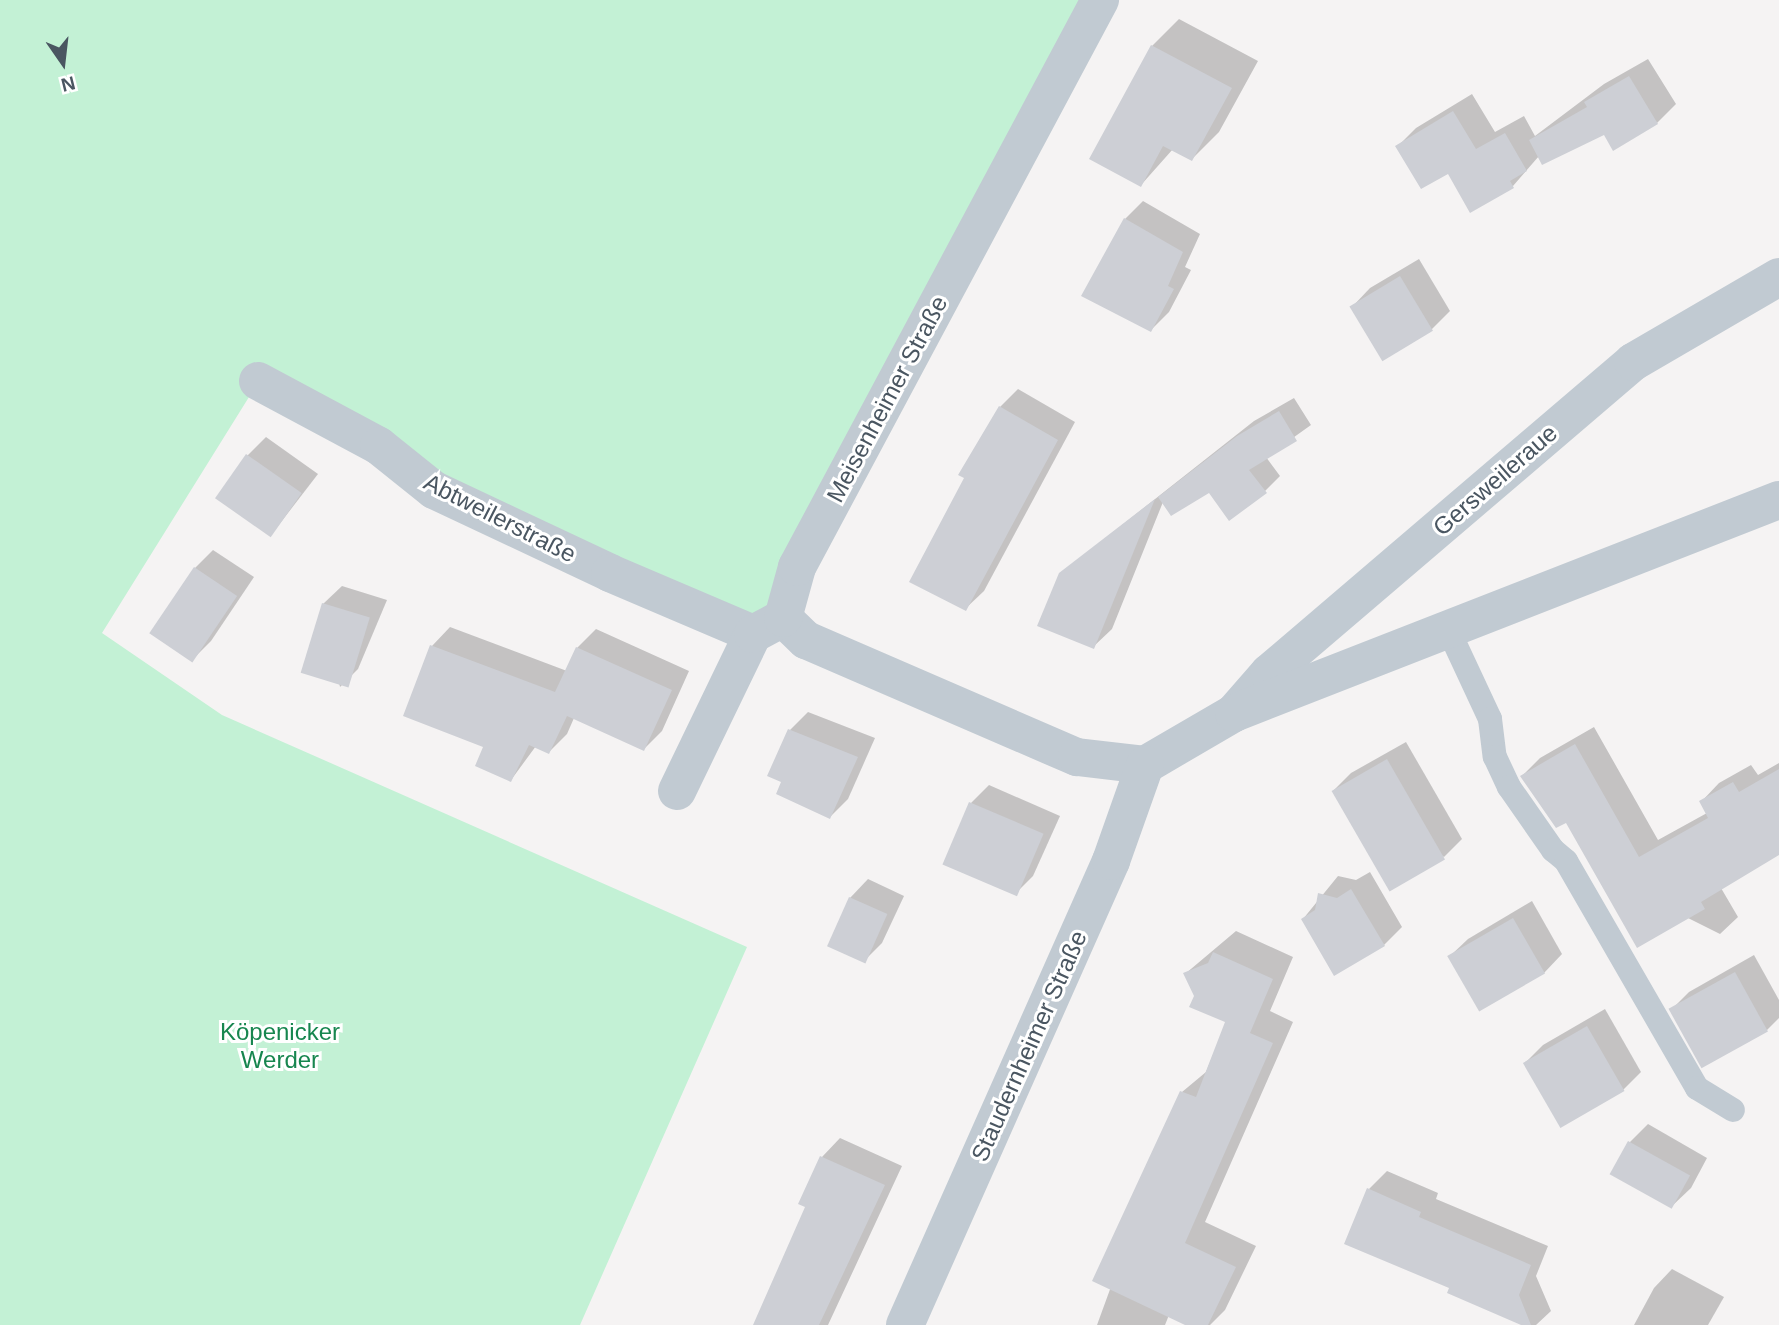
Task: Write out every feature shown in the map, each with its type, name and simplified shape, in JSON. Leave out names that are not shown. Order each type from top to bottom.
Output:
[{"type":"street","name":"Meisenheimer Straße","points":[[677,791],[768,626],[1100,0]]},
{"type":"street","name":"Gersweileraue","points":[[1234,713],[1269,673],[1633,362],[1779,277]]},
{"type":"street","name":"Abtweilerstraße","points":[[258,381],[379,446],[434,489],[610,573],[806,640],[1077,757],[1145,765]]},
{"type":"street","name":"Gersweileraue","points":[[1145,765],[1234,713],[1779,500]]},
{"type":"street","name":"Staudernheimer Straße","points":[[905,1325],[1111,861],[1145,765]]},
{"type":"lane","points":[[1449,631],[1490,719],[1495,757],[1509,787],[1553,850],[1566,861],[1697,1088],[1733,1110]]},
{"type":"green space","name":"Köpenicker Werder","points":[[0,0],[1100,0],[753,634],[259,381],[102,633],[222,715],[747,947],[580,1325],[0,1325]]},
{"type":"building","points":[[1151,45],[1232,88],[1192,161],[1163,146],[1141,187],[1089,159]]},
{"type":"building","points":[[1629,76],[1658,124],[1613,151],[1604,135],[1542,165],[1529,140],[1587,107],[1584,102]]},
{"type":"building","points":[[1453,111],[1476,149],[1505,133],[1527,171],[1510,181],[1514,188],[1470,213],[1448,174],[1421,189],[1395,146]]},
{"type":"building","points":[[1124,218],[1183,252],[1168,286],[1174,289],[1151,332],[1081,296]]},
{"type":"building","points":[[1400,276],[1433,331],[1382,361],[1349,306]]},
{"type":"building","points":[[999,406],[1058,440],[966,611],[909,582],[964,478],[958,475]]},
{"type":"building","points":[[1279,411],[1297,441],[1249,470],[1267,493],[1229,521],[1209,493],[1171,516],[1158,497],[1237,436]]},
{"type":"building","points":[[246,454],[302,493],[271,537],[215,498]]},
{"type":"building","points":[[1155,499],[1094,649],[1037,626],[1059,573]]},
{"type":"building","points":[[194,567],[237,596],[192,662],[149,633]]},
{"type":"building","points":[[322,603],[370,618],[348,687],[301,673]]},
{"type":"building","points":[[430,645],[555,692],[576,647],[672,690],[644,751],[567,716],[549,754],[529,745],[511,782],[475,766],[483,747],[403,716]]},
{"type":"building","points":[[788,729],[858,757],[830,819],[776,794],[781,782],[767,776]]},
{"type":"building","points":[[1575,744],[1639,857],[1708,818],[1699,801],[1733,782],[1739,792],[1779,769],[1779,855],[1701,902],[1705,909],[1637,948],[1566,823],[1556,828],[1520,776]]},
{"type":"building","points":[[1387,759],[1445,859],[1390,891],[1332,791]]},
{"type":"building","points":[[969,802],[1044,834],[1017,896],[942,865]]},
{"type":"building","points":[[1351,889],[1385,946],[1334,976],[1301,919],[1315,910],[1318,893],[1337,898]]},
{"type":"building","points":[[849,897],[887,914],[865,963],[827,946]]},
{"type":"building","points":[[1513,918],[1545,973],[1479,1011],[1447,956]]},
{"type":"building","points":[[1213,952],[1273,979],[1250,1033],[1273,1043],[1185,1243],[1236,1267],[1208,1325],[1185,1325],[1092,1281],[1180,1091],[1196,1097],[1225,1022],[1189,1007],[1194,996],[1183,973],[1208,963]]},
{"type":"building","points":[[1735,972],[1768,1031],[1701,1068],[1669,1009]]},
{"type":"building","points":[[1587,1026],[1624,1091],[1560,1128],[1523,1063]]},
{"type":"building","points":[[1628,1141],[1690,1175],[1672,1209],[1610,1174]]},
{"type":"building","points":[[820,1156],[885,1185],[819,1325],[753,1325],[805,1207],[798,1204]]},
{"type":"building","points":[[1367,1188],[1421,1212],[1419,1217],[1531,1265],[1519,1295],[1531,1325],[1521,1325],[1447,1293],[1449,1288],[1344,1244]]}]
